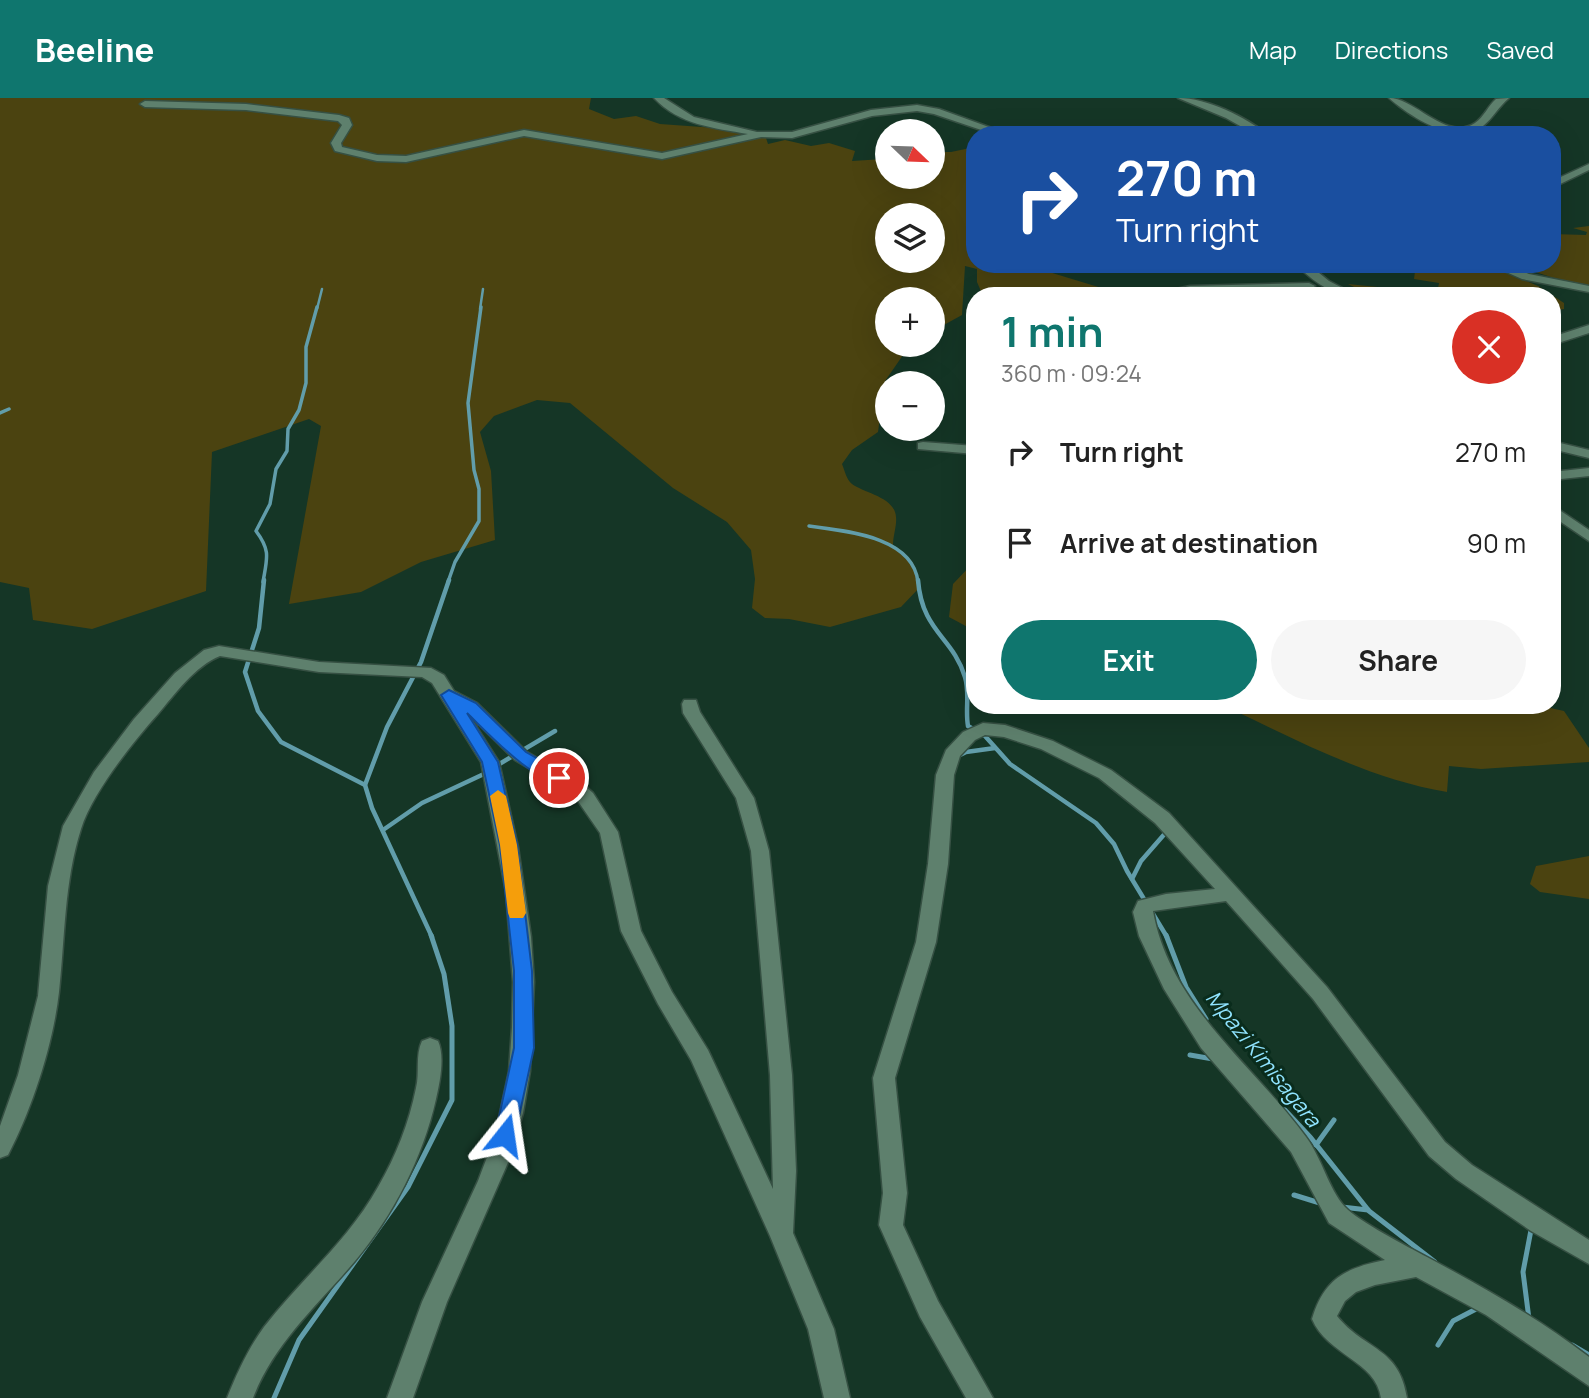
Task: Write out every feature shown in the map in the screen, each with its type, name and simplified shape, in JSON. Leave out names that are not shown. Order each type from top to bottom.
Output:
[{"type":"street","points":[[659,98],[677,113],[696,122],[785,136],[871,113],[917,108]]},
{"type":"street","points":[[1182,98],[1247,126]]},
{"type":"street","points":[[1394,98],[1436,124],[1449,126]]},
{"type":"street","points":[[1476,126],[1504,98]]},
{"type":"street","points":[[893,100],[980,126]]},
{"type":"street","points":[[145,104],[246,107],[340,118],[346,120],[348,125],[336,143],[338,149],[377,158],[425,156],[512,133],[662,156],[761,134]]},
{"type":"street","points":[[1561,181],[1589,167]]},
{"type":"street","points":[[1312,273],[1333,287]]},
{"type":"street","points":[[1516,273],[1589,289]]},
{"type":"street","points":[[1315,287],[1325,283]]},
{"type":"street","points":[[1561,338],[1589,329]]},
{"type":"street","points":[[923,446],[966,449]]},
{"type":"street","points":[[1561,447],[1589,454]]},
{"type":"street","points":[[1561,475],[1589,472]]},
{"type":"street","points":[[1574,474],[1589,482]]},
{"type":"street","points":[[1561,516],[1589,537]]},
{"type":"street","points":[[0,1148],[13,1123],[29,1075],[48,996],[58,886],[72,826],[100,776],[140,723],[181,677],[210,654],[232,651],[319,667],[419,671],[438,679],[492,769],[509,845],[518,921],[523,971],[524,1048],[512,1115],[493,1175],[439,1292],[400,1398]]},
{"type":"street","points":[[449,695],[471,707],[516,752],[579,790],[609,832],[631,930],[665,998],[700,1056],[782,1235],[821,1329],[837,1398]]},
{"type":"street","points":[[690,704],[692,713],[745,799],[760,851],[781,1075],[785,1171],[782,1235]]},
{"type":"street","points":[[980,1398],[929,1309],[891,1225],[895,1193],[884,1078],[926,942],[938,864],[945,775],[952,754],[978,731],[1005,731],[1047,745],[1105,774],[1162,818],[1321,993],[1437,1149],[1496,1194],[1589,1253]]},
{"type":"street","points":[[1229,893],[1201,902],[1157,903],[1145,906],[1143,912],[1149,936],[1171,983],[1209,1042],[1299,1145],[1337,1215],[1495,1307],[1556,1347],[1589,1373]]},
{"type":"street","points":[[240,1398],[250,1368],[266,1344],[350,1249],[383,1203],[404,1158],[421,1110],[428,1084],[430,1047]]},
{"type":"street","points":[[1394,1398],[1392,1382],[1375,1359],[1342,1339],[1324,1319],[1326,1304],[1345,1284],[1354,1280],[1419,1265]]},
{"type":"shaded area","points":[[0,98],[591,98],[589,109],[614,119],[636,116],[660,124],[716,128],[766,138],[768,144],[785,140],[811,146],[829,143],[855,151],[852,161],[875,160],[875,189],[945,189],[945,152],[966,149],[966,266],[962,315],[945,324],[945,287],[875,287],[875,357],[902,357],[892,371],[875,371],[875,434],[852,450],[842,464],[852,484],[885,500],[894,510],[896,520],[893,545],[912,562],[920,587],[901,607],[830,627],[789,619],[765,618],[752,608],[755,579],[751,550],[727,522],[673,488],[570,403],[537,400],[494,416],[480,432],[491,471],[495,540],[421,562],[361,592],[289,604],[321,426],[309,419],[212,452],[206,591],[92,629],[33,620],[29,588],[0,582]]},
{"type":"shaded area","points":[[1589,226],[1589,286],[1539,273],[1561,273],[1561,234],[1586,235],[1587,232],[1573,228]]},
{"type":"shaded area","points":[[977,273],[1052,273],[1098,287],[979,287]]},
{"type":"shaded area","points":[[1415,273],[1508,273],[1540,287],[1438,287],[1439,283],[1414,279]]},
{"type":"shaded area","points":[[1348,284],[1378,287],[1354,287]]},
{"type":"shaded area","points":[[966,570],[966,626],[949,617],[953,584]]},
{"type":"shaded area","points":[[1561,710],[1589,748],[1589,762],[1481,769],[1449,766],[1447,792],[1391,778],[1311,747],[1241,714],[1561,714]]},
{"type":"shaded area","points":[[1589,856],[1589,899],[1540,892],[1530,884],[1536,866]]},
{"type":"waterway","points":[[317,309],[322,289]]},
{"type":"waterway","points":[[480,309],[483,289]]},
{"type":"waterway","points":[[263,582],[267,555],[256,531],[270,504],[276,469],[287,451],[288,429],[299,410],[306,383],[306,347],[317,307]]},
{"type":"waterway","points":[[448,582],[455,562],[479,521],[479,489],[474,470],[468,403],[481,307]]},
{"type":"waterway","points":[[0,413],[9,409]]},
{"type":"waterway","name":"Mpazi Kimisagara","points":[[809,526],[841,530],[891,545],[904,555],[913,567],[918,582]]},
{"type":"waterway","points":[[264,580],[259,628],[245,672],[258,711],[281,742],[365,785]]},
{"type":"waterway","points":[[365,785],[387,727],[421,662],[449,580]]},
{"type":"waterway","name":"Mpazi Kimisagara","points":[[918,580],[925,611],[960,663],[966,683]]},
{"type":"waterway","name":"Mpazi Kimisagara","points":[[967,714],[968,726],[985,736],[1010,764],[1096,823],[1114,844],[1166,936]]},
{"type":"waterway","points":[[496,766],[555,731]]},
{"type":"waterway","points":[[958,756],[966,752],[995,748]]},
{"type":"waterway","points":[[383,830],[422,803],[486,773]]},
{"type":"waterway","points":[[365,785],[372,808],[432,937]]},
{"type":"waterway","points":[[1132,879],[1141,861],[1168,830]]},
{"type":"waterway","points":[[274,1398],[299,1340],[408,1187],[452,1100],[452,1026],[444,974],[431,935]]},
{"type":"waterway","name":"Mpazi Kimisagara","points":[[1166,936],[1186,987],[1206,1019]]},
{"type":"waterway","points":[[1190,1055],[1213,1059]]},
{"type":"waterway","name":"Mpazi Kimisagara","points":[[1283,1108],[1316,1145]]},
{"type":"waterway","points":[[1316,1145],[1334,1120]]},
{"type":"waterway","name":"Mpazi Kimisagara","points":[[1316,1145],[1369,1211],[1435,1262]]},
{"type":"waterway","points":[[1294,1195],[1323,1204]]},
{"type":"waterway","points":[[1342,1207],[1368,1210]]},
{"type":"waterway","points":[[1529,1319],[1523,1272],[1531,1230]]},
{"type":"waterway","points":[[1438,1345],[1453,1321],[1480,1307]]},
{"type":"waterway","name":"Mpazi Kimisagara","points":[[1572,1345],[1589,1355]]},
{"type":"slow traffic","points":[[498,796],[509,845],[517,913]]},
{"type":"route","points":[[505,1135],[512,1115],[524,1048],[523,971],[509,845],[490,762],[449,695],[471,707],[521,756],[559,778]]}]
